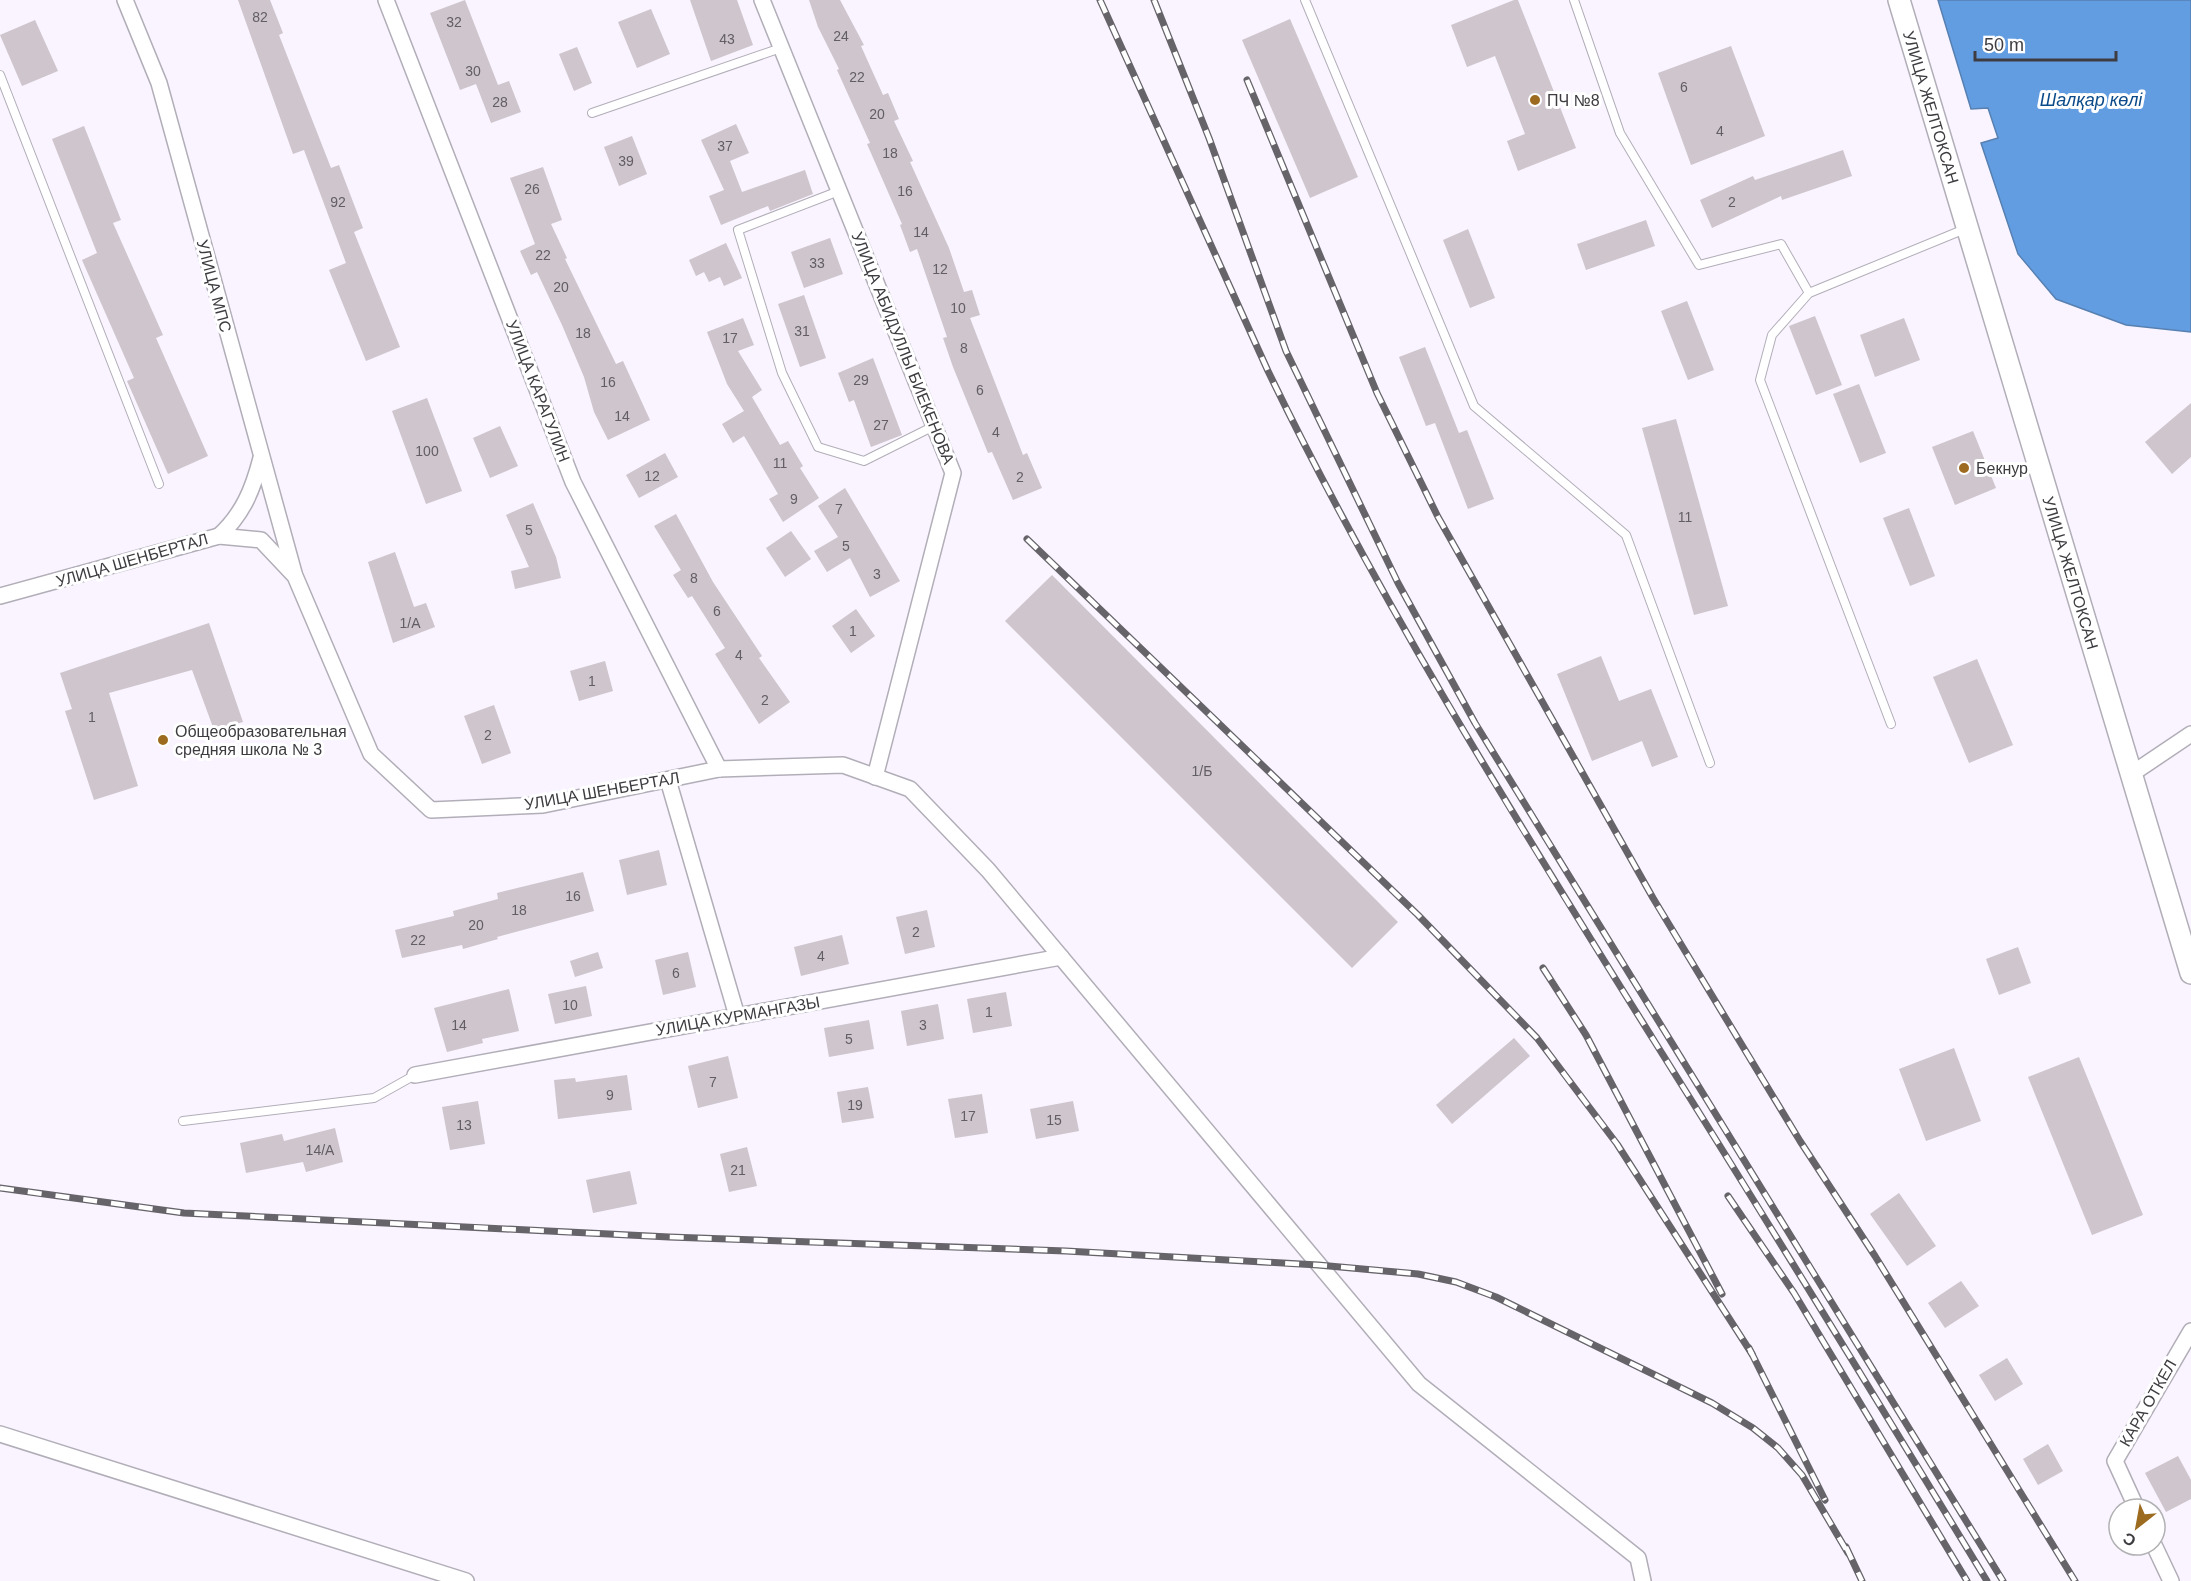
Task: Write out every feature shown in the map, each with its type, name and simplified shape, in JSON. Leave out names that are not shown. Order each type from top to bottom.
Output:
[{"type":"main road","name":"УЛИЦА ЖЕЛТОКСАН","points":[[1899,0],[2130,776],[2191,973]]},
{"type":"street","name":"УЛИЦА МПС","points":[[125,0],[159,83],[295,576]]},
{"type":"street","name":"УЛИЦА КАРАГУЛИН","points":[[386,0],[573,482],[719,769]]},
{"type":"street","name":"УЛИЦА АБИДУЛЛЫ БИЕКЕНОВА","points":[[762,0],[953,473],[875,777]]},
{"type":"street","points":[[219,536],[234,521],[246,503],[255,483],[261,456]]},
{"type":"street","name":"УЛИЦА ШЕНБЕРТАЛ","points":[[0,597],[219,536],[261,540],[295,576],[371,754],[431,810],[543,805],[719,769],[843,765],[909,789],[988,870],[1419,1384],[1638,1558],[1643,1581]]},
{"type":"street","points":[[2130,776],[2191,734]]},
{"type":"street","points":[[668,780],[737,1016]]},
{"type":"street","name":"УЛИЦА КУРМАНГАЗЫ","points":[[416,1075],[1060,957]]},
{"type":"street","name":"КАРА ОТКЕЛ","points":[[2132,1497],[2115,1461],[2191,1331]]},
{"type":"street","points":[[0,1434],[466,1581]]},
{"type":"street","points":[[2160,1557],[2171,1581]]},
{"type":"lane","points":[[1305,0],[1474,406],[1626,535],[1710,763]]},
{"type":"lane","points":[[1574,0],[1620,133],[1698,265],[1781,244],[1809,293]]},
{"type":"lane","points":[[592,113],[781,48]]},
{"type":"lane","points":[[0,75],[159,484]]},
{"type":"lane","points":[[839,191],[738,230],[782,373],[818,447],[864,461],[934,426]]},
{"type":"lane","points":[[1891,724],[1760,380],[1772,335],[1809,293],[1967,229]]},
{"type":"lane","points":[[183,1121],[374,1098],[416,1075]]},
{"type":"water","name":"Шалқар көлі","points":[[1938,0],[2191,0],[2191,332],[2126,325],[2056,299],[2018,254],[1981,143],[1998,138],[1988,108],[1971,109]]},
{"type":"building","points":[[238,0],[270,0],[283,33],[279,35],[331,168],[339,165],[363,228],[354,232],[400,347],[366,361],[329,270],[346,263],[304,150],[293,154]]},
{"type":"building","points":[[465,0],[498,85],[509,81],[521,112],[491,123],[476,84],[460,90],[430,13]]},
{"type":"building","points":[[690,0],[737,0],[753,45],[711,61]]},
{"type":"building","points":[[809,0],[840,0],[864,45],[861,46],[883,95],[888,93],[899,119],[894,121],[949,248],[964,292],[972,290],[980,315],[970,318],[1023,455],[1027,453],[1042,488],[1013,500],[992,452],[988,453],[953,367],[943,338],[947,337],[917,249],[910,252],[900,225],[902,224],[867,144],[870,143],[837,70],[839,69],[818,27]]},
{"type":"building","name":"ПЧ №8","points":[[1518,0],[1576,148],[1518,171],[1507,141],[1525,134],[1495,56],[1467,67],[1451,25]]},
{"type":"building","points":[[651,9],[670,54],[637,68],[618,22]]},
{"type":"building","points":[[1290,19],[1358,177],[1310,198],[1242,40]]},
{"type":"building","points":[[35,20],[58,71],[22,86],[0,35]]},
{"type":"building","points":[[1731,46],[1765,136],[1691,165],[1658,73]]},
{"type":"building","points":[[577,47],[592,83],[574,91],[559,54]]},
{"type":"building","points":[[736,124],[749,153],[730,161],[742,192],[805,170],[813,194],[770,211],[768,206],[721,225],[709,196],[724,190],[701,140]]},
{"type":"building","points":[[84,126],[121,220],[113,223],[163,335],[156,338],[208,456],[168,474],[127,381],[134,378],[82,260],[97,253],[52,139]]},
{"type":"building","points":[[632,136],[647,174],[619,186],[604,147]]},
{"type":"building","points":[[1843,150],[1852,176],[1782,200],[1781,196],[1712,228],[1700,200],[1753,176],[1755,180]]},
{"type":"building","points":[[543,167],[562,220],[551,224],[567,258],[565,259],[616,364],[623,361],[650,420],[608,440],[594,412],[584,377],[562,325],[537,272],[531,275],[520,251],[535,244],[510,178]]},
{"type":"building","points":[[1646,220],[1655,246],[1586,270],[1577,244]]},
{"type":"building","points":[[1468,229],[1495,298],[1470,308],[1443,240]]},
{"type":"building","points":[[830,238],[843,274],[804,288],[791,252]]},
{"type":"building","points":[[726,243],[742,278],[724,286],[720,277],[709,282],[704,272],[696,276],[689,260]]},
{"type":"building","points":[[804,295],[826,358],[800,367],[778,304]]},
{"type":"building","points":[[1687,301],[1714,370],[1688,380],[1661,311]]},
{"type":"building","points":[[1815,316],[1842,385],[1816,395],[1789,326]]},
{"type":"building","points":[[743,318],[754,345],[738,351],[762,390],[752,397],[780,445],[788,441],[803,466],[800,468],[819,498],[783,522],[769,499],[778,494],[744,436],[733,443],[722,424],[744,411],[727,384],[707,332]]},
{"type":"building","points":[[1904,318],[1920,360],[1875,377],[1860,335]]},
{"type":"building","points":[[1425,347],[1459,433],[1467,430],[1494,499],[1468,509],[1435,423],[1426,426],[1399,357]]},
{"type":"building","points":[[873,358],[902,435],[871,447],[854,400],[849,402],[838,373]]},
{"type":"building","points":[[1859,384],[1886,453],[1860,463],[1833,394]]},
{"type":"building","points":[[427,398],[462,491],[426,504],[392,411]]},
{"type":"building","points":[[2191,403],[2191,457],[2172,474],[2145,442]]},
{"type":"building","points":[[1676,419],[1728,606],[1694,615],[1642,428]]},
{"type":"building","points":[[500,426],[518,466],[490,478],[473,438]]},
{"type":"building","name":"Бекнур","points":[[1973,431],[1996,488],[1955,505],[1932,447]]},
{"type":"building","points":[[665,453],[678,477],[639,498],[626,475]]},
{"type":"building","points":[[845,488],[900,581],[870,597],[850,558],[827,572],[814,551],[838,537],[818,506]]},
{"type":"building","points":[[533,503],[556,557],[561,578],[515,589],[511,571],[529,567],[506,515]]},
{"type":"building","points":[[1909,508],[1935,576],[1910,586],[1883,518]]},
{"type":"building","points":[[676,514],[713,582],[762,656],[759,658],[790,702],[759,724],[715,654],[725,648],[692,596],[688,598],[673,575],[681,570],[654,526]]},
{"type":"building","points":[[791,531],[811,559],[785,577],[766,548]]},
{"type":"building","points":[[395,552],[414,607],[426,603],[435,627],[393,643],[368,562]]},
{"type":"building","points":[[1052,575],[1398,922],[1352,968],[1005,621]]},
{"type":"building","points":[[856,609],[875,636],[851,653],[832,626]]},
{"type":"building","name":"Общеобразовательная средняя школа № 3","points":[[209,623],[243,722],[214,730],[192,670],[109,693],[138,786],[94,800],[65,711],[72,709],[60,673]]},
{"type":"building","points":[[1601,656],[1619,701],[1651,689],[1678,757],[1652,767],[1642,741],[1592,761],[1557,674]]},
{"type":"building","points":[[1977,659],[2013,745],[1969,763],[1933,677]]},
{"type":"building","points":[[605,661],[613,691],[579,701],[570,671]]},
{"type":"building","points":[[494,705],[511,753],[482,764],[464,716]]},
{"type":"building","points":[[659,850],[667,885],[627,895],[619,860]]},
{"type":"building","points":[[583,872],[594,911],[497,937],[498,939],[463,949],[462,945],[402,958],[395,930],[454,916],[453,911],[498,899],[497,893]]},
{"type":"building","points":[[927,910],[935,947],[905,954],[896,917]]},
{"type":"building","points":[[842,935],[849,964],[801,976],[794,947]]},
{"type":"building","points":[[2018,947],[2031,983],[1999,995],[1986,959]]},
{"type":"building","points":[[598,952],[603,968],[575,977],[570,961]]},
{"type":"building","points":[[688,952],[696,987],[663,995],[655,960]]},
{"type":"building","points":[[586,986],[592,1016],[555,1024],[548,994]]},
{"type":"building","points":[[509,989],[519,1031],[482,1039],[483,1043],[447,1052],[434,1008]]},
{"type":"building","points":[[1006,992],[1012,1026],[973,1033],[967,999]]},
{"type":"building","points":[[938,1004],[944,1039],[907,1046],[901,1011]]},
{"type":"building","points":[[869,1020],[874,1049],[829,1057],[824,1028]]},
{"type":"building","points":[[1514,1038],[1530,1056],[1452,1124],[1436,1105]]},
{"type":"building","points":[[1954,1048],[1981,1121],[1926,1141],[1899,1069]]},
{"type":"building","points":[[728,1056],[738,1098],[698,1108],[688,1066]]},
{"type":"building","points":[[2079,1057],[2143,1215],[2092,1235],[2028,1077]]},
{"type":"building","points":[[627,1075],[632,1110],[558,1119],[554,1080],[575,1078],[576,1082]]},
{"type":"building","points":[[868,1087],[874,1118],[842,1123],[837,1092]]},
{"type":"building","points":[[982,1094],[988,1133],[955,1138],[948,1099]]},
{"type":"building","points":[[478,1101],[485,1144],[450,1150],[442,1107]]},
{"type":"building","points":[[1073,1101],[1079,1131],[1036,1139],[1030,1109]]},
{"type":"building","points":[[335,1128],[343,1162],[306,1172],[303,1162],[246,1173],[240,1143],[282,1134],[284,1141]]},
{"type":"building","points":[[747,1147],[757,1186],[729,1192],[720,1154]]},
{"type":"building","points":[[630,1171],[637,1204],[593,1213],[586,1180]]},
{"type":"building","points":[[1899,1193],[1936,1246],[1907,1266],[1870,1214]]},
{"type":"building","points":[[1961,1281],[1979,1306],[1945,1328],[1928,1303]]},
{"type":"building","points":[[2007,1358],[2023,1384],[1995,1401],[1979,1375]]},
{"type":"building","points":[[2048,1444],[2063,1471],[2038,1485],[2023,1459]]},
{"type":"building","points":[[2178,1456],[2191,1480],[2191,1499],[2167,1511],[2167,1497],[2158,1497],[2145,1473]]},
{"type":"railway","points":[[1100,0],[1268,371],[1356,543],[1403,627],[1551,875],[1987,1581]]},
{"type":"railway","points":[[1154,0],[1209,138],[1286,351],[1398,583],[1475,723],[2003,1581]]},
{"type":"railway","points":[[1247,80],[1377,393],[1438,517],[1653,898],[1800,1141],[1875,1256],[2075,1581]]},
{"type":"railway","points":[[1027,539],[1418,915],[1537,1038],[1617,1144],[1752,1354]]},
{"type":"railway","points":[[1543,968],[1586,1035],[1722,1294]]},
{"type":"railway","points":[[0,1188],[184,1213],[669,1237],[1066,1251],[1318,1265],[1418,1274],[1456,1282],[1496,1297],[1712,1403],[1753,1428],[1778,1448],[1802,1475],[1848,1553]]},
{"type":"railway","points":[[1728,1196],[1794,1293],[1967,1581]]},
{"type":"railway","points":[[1749,1348],[1825,1500]]},
{"type":"railway","points":[[1846,1547],[1862,1581]]},
{"type":"place","name":"ПЧ №8","points":[[1535,100]]},
{"type":"place","name":"Бекнур","points":[[1964,468]]},
{"type":"place","name":"Общеобразовательная средняя школа № 3","points":[[163,740]]}]
